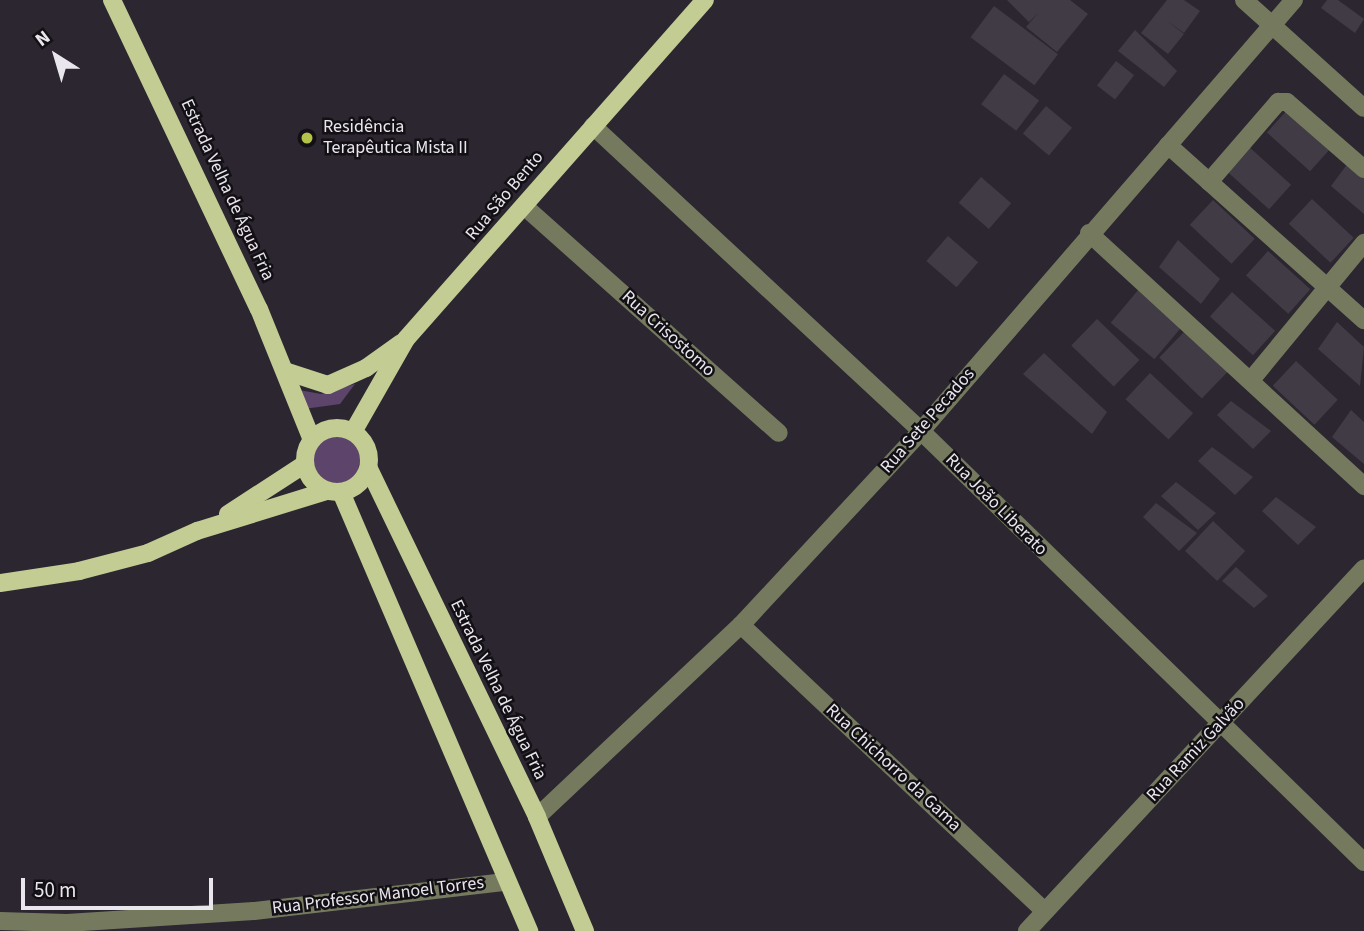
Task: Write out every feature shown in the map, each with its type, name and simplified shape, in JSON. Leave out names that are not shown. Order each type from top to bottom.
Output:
[{"type":"main road","name":"Estrada Velha de Água Fria","points":[[112,0],[288,372],[312,440]]},
{"type":"main road","name":"Rua São Bento","points":[[353,432],[406,339],[705,0]]},
{"type":"main road","points":[[288,372],[328,385],[366,368],[406,339]]},
{"type":"main road","points":[[0,583],[91,568],[148,552],[197,531],[334,491],[358,485],[369,469],[364,441],[353,432],[324,431],[312,440],[305,464],[312,480],[334,491],[432,697],[505,882],[529,931]]},
{"type":"main road","points":[[197,531],[305,464]]},
{"type":"main road","name":"Estrada Velha de Água Fria","points":[[369,469],[537,817],[585,931]]},
{"type":"street","points":[[1244,0],[1364,108]]},
{"type":"street","name":"Rua Sete Pecados","points":[[537,817],[741,625],[921,431],[1089,233],[1294,0]]},
{"type":"street","points":[[1209,181],[1278,102],[1287,103],[1364,169]]},
{"type":"street","name":"Rua João Liberato","points":[[593,126],[921,431],[1220,725],[1364,862]]},
{"type":"street","points":[[1168,145],[1364,320]]},
{"type":"street","name":"Rua Crisostomo","points":[[524,206],[779,433]]},
{"type":"street","points":[[1089,233],[1364,486]]},
{"type":"street","points":[[1251,380],[1364,243]]},
{"type":"street","name":"Rua Ramiz Galvão","points":[[1027,931],[1364,568]]},
{"type":"street","name":"Rua Chichorro da Gama","points":[[741,625],[1045,911]]},
{"type":"street","name":"Rua Professor Manoel Torres","points":[[0,921],[67,923],[254,911],[505,882]]},
{"type":"shaded area","points":[[355,384],[340,404],[304,409],[299,390],[321,394]]},
{"type":"shaded area","points":[[346,432],[363,447],[356,478],[323,489],[310,469],[315,443]]},
{"type":"building","points":[[1007,0],[1070,0],[1088,14],[1057,52],[1026,27],[1039,12],[1029,22]]},
{"type":"building","points":[[1167,0],[1184,0],[1200,11],[1184,33],[1166,20],[1184,34],[1168,54],[1141,33]]},
{"type":"building","points":[[1327,0],[1338,0],[1364,19],[1355,33],[1321,8]]},
{"type":"building","points":[[994,6],[1058,54],[1034,85],[971,37]]},
{"type":"building","points":[[1135,30],[1177,71],[1164,87],[1118,51]]},
{"type":"building","points":[[1116,61],[1134,75],[1115,100],[1097,85]]},
{"type":"building","points":[[1004,74],[1039,100],[1016,131],[981,104]]},
{"type":"building","points":[[1046,106],[1072,128],[1049,155],[1023,134]]},
{"type":"building","points":[[1289,108],[1332,147],[1310,171],[1267,133]]},
{"type":"building","points":[[1248,146],[1291,185],[1269,209],[1226,171]]},
{"type":"building","points":[[1351,159],[1364,171],[1364,214],[1331,186]]},
{"type":"building","points":[[981,177],[1011,203],[989,229],[959,203]]},
{"type":"building","points":[[1312,199],[1354,238],[1330,263],[1289,224]]},
{"type":"building","points":[[1213,200],[1255,239],[1231,264],[1190,225]]},
{"type":"building","points":[[948,236],[978,262],[957,287],[926,261]]},
{"type":"building","points":[[1178,240],[1220,279],[1201,304],[1159,267]]},
{"type":"building","points":[[1268,251],[1310,289],[1288,314],[1246,276]]},
{"type":"building","points":[[1139,289],[1183,326],[1154,359],[1111,323]]},
{"type":"building","points":[[1232,292],[1275,331],[1253,355],[1210,317]]},
{"type":"building","points":[[1097,319],[1139,360],[1114,387],[1071,346]]},
{"type":"building","points":[[1337,322],[1364,347],[1360,386],[1318,349]]},
{"type":"building","points":[[1185,331],[1227,372],[1202,399],[1159,358]]},
{"type":"building","points":[[1044,353],[1107,412],[1092,434],[1023,374]]},
{"type":"building","points":[[1296,361],[1338,400],[1314,425],[1273,386]]},
{"type":"building","points":[[1150,373],[1193,413],[1169,440],[1125,399]]},
{"type":"building","points":[[1231,401],[1271,431],[1253,449],[1217,415]]},
{"type":"building","points":[[1351,410],[1364,422],[1364,464],[1332,437]]},
{"type":"building","points":[[1212,447],[1253,477],[1235,495],[1198,461]]},
{"type":"building","points":[[1176,482],[1216,513],[1198,530],[1161,496]]},
{"type":"building","points":[[1276,497],[1316,527],[1298,545],[1262,511]]},
{"type":"building","points":[[1156,503],[1197,533],[1179,551],[1143,517]]},
{"type":"building","points":[[1213,521],[1245,551],[1217,581],[1185,551]]},
{"type":"building","points":[[1236,567],[1268,596],[1254,608],[1222,581]]},
{"type":"place","name":"Residência Terapêutica Mista II","points":[[307,138]]}]
